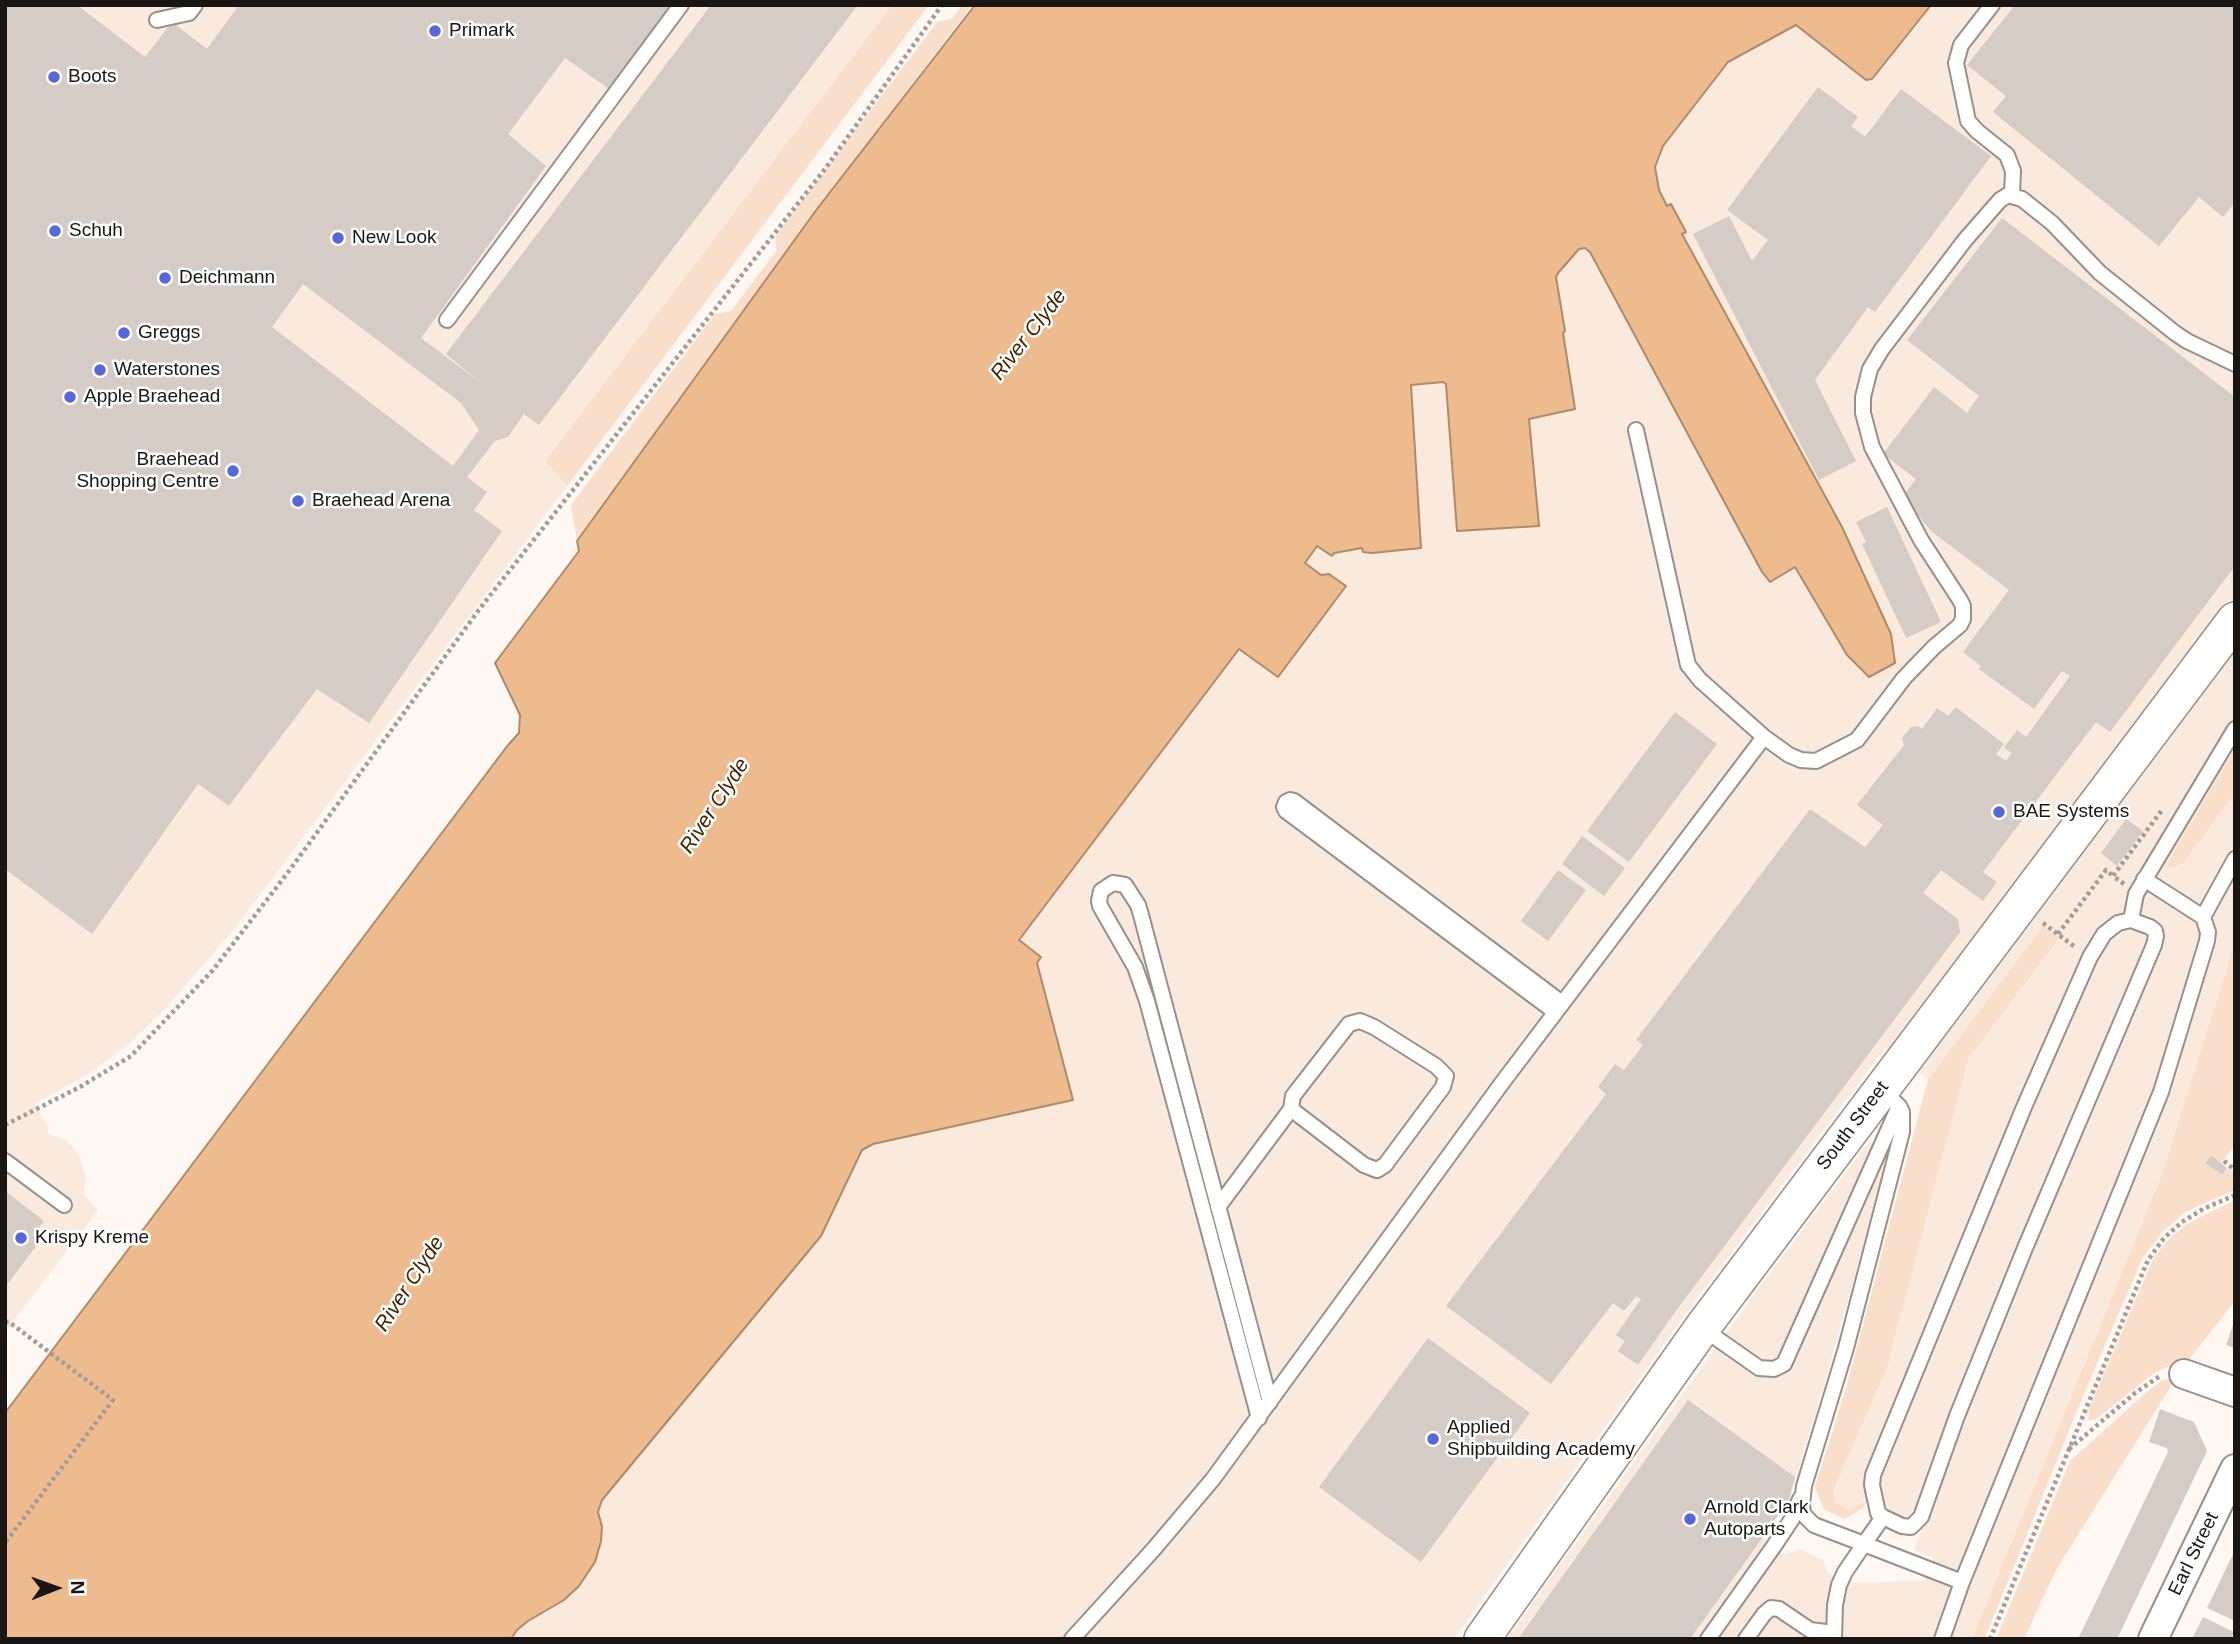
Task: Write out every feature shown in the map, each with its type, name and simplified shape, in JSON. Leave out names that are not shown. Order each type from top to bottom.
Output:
[{"type":"street","name":"South Street","points":[[1482,1639],[1702,1328],[1890,1098],[2235,620]]},
{"type":"street","points":[[2184,1374],[2235,1392]]},
{"type":"street","name":"Earl Street","points":[[2153,1639],[2235,1469]]},
{"type":"lane","points":[[157,20],[189,13],[195,5]]},
{"type":"lane","points":[[447,320],[681,5]]},
{"type":"lane","points":[[1992,5],[1961,44],[1956,63],[1968,121],[2007,155],[2013,170],[2012,195]]},
{"type":"lane","points":[[1636,430],[1688,665],[1700,680],[1764,737],[1789,755],[1809,762],[1822,759],[1851,744],[1861,735],[1904,678],[1963,620],[1960,600],[1921,540],[1872,447],[1863,413],[1863,397],[1870,369],[1882,349],[2004,196],[2012,195],[2022,199],[2100,273],[2187,341],[2235,364]]},
{"type":"lane","points":[[2131,920],[2133,900],[2144,879],[2235,729]]},
{"type":"lane","points":[[1072,1639],[1186,1511],[1259,1418],[1558,1007],[1764,737]]},
{"type":"lane","points":[[1294,801],[1558,1007],[1286,811],[1286,802],[1294,801]]},
{"type":"lane","points":[[2203,918],[2235,859]]},
{"type":"lane","points":[[1942,1639],[1962,1582],[2161,1093],[2207,940],[2208,932],[2203,918],[2144,879]]},
{"type":"lane","points":[[1259,1418],[1144,992],[1135,967],[1099,901],[1104,888],[1113,883],[1125,886],[1138,905],[1270,1402]]},
{"type":"lane","points":[[2131,920],[2153,929],[2155,941],[2025,1248],[1957,1416],[1921,1517],[1914,1526],[1907,1528],[1882,1517],[1876,1508],[1873,1475],[2000,1163],[2093,953],[2104,934],[2112,927],[2131,920]]},
{"type":"lane","points":[[1218,1208],[1291,1109],[1293,1096],[1345,1027],[1354,1021],[1374,1027],[1436,1066],[1446,1076],[1443,1087],[1385,1165],[1377,1170],[1364,1166],[1291,1109]]},
{"type":"lane","points":[[1702,1328],[1763,1369],[1774,1369],[1784,1364],[1890,1098]]},
{"type":"lane","points":[[1709,1639],[1792,1519],[1802,1494],[1846,1348],[1899,1146],[1903,1121],[1890,1098]]},
{"type":"lane","points":[[5,1161],[64,1205]]},
{"type":"lane","points":[[1802,1494],[1803,1514],[1814,1525],[1962,1582]]},
{"type":"lane","points":[[1746,1639],[1771,1608],[1779,1609],[1810,1630],[1834,1636],[1839,1585],[1882,1517]]},
{"type":"path","points":[[5,1125],[80,1087],[131,1056],[213,970],[289,871],[481,607],[825,169],[942,5]]},
{"type":"path","points":[[2058,934],[2106,870],[2113,876]]},
{"type":"path","points":[[2044,924],[2066,940]]},
{"type":"path","points":[[2224,1161],[2235,1170]]},
{"type":"path","points":[[1990,1639],[2148,1260],[2164,1238],[2182,1222],[2235,1195]]},
{"type":"path","points":[[5,1543],[113,1400],[7,1322]]},
{"type":"path","points":[[2068,1450],[2154,1379],[2167,1374],[2184,1374]]},
{"type":"shaded area","name":"Braehead Shopping Centre","points":[[5,5],[892,5],[545,461],[567,486],[235,928],[164,1010],[127,1046],[83,1077],[34,1104],[48,1126],[48,1134],[66,1140],[79,1154],[86,1179],[83,1194],[98,1210],[5,1332]]},
{"type":"shaded area","points":[[892,5],[929,5],[567,486],[545,461]]},
{"type":"shaded area","points":[[962,5],[972,5],[817,209],[577,541],[571,505],[715,314],[731,311],[777,250],[775,237],[938,21],[952,19]]},
{"type":"shaded area","name":"BAE Systems","points":[[1931,5],[2235,5],[2235,942],[2161,1177],[1972,1639],[1507,1639],[1758,1289],[1866,1146],[1873,1142],[1890,1148],[1823,1389],[1789,1500],[1762,1537],[1785,1554],[1801,1549],[1824,1561],[1828,1573],[1850,1583],[1925,1581],[1933,1558],[1914,1550],[1923,1526],[1866,1502],[1864,1507],[1845,1519],[1824,1509],[1815,1487],[1846,1389],[1928,1080],[1885,1048],[1684,1316],[1454,1639],[511,1639],[528,1621],[564,1600],[589,1572],[595,1562],[602,1527],[598,1512],[602,1500],[821,1236],[862,1150],[873,1144],[1037,963],[1041,957],[1019,941],[1239,649],[1279,677],[1346,586],[1321,575],[1305,562],[1317,545],[1334,553],[1363,548],[1411,385],[1446,384],[1457,530],[1539,525],[1529,418],[1565,330],[1557,273],[1576,250],[1585,248],[1590,252],[1795,567],[1847,655],[1682,234],[1686,231],[1671,205],[1667,206],[1659,190],[1655,167],[1663,146],[1728,62],[1796,25],[1872,79]]},
{"type":"shaded area","points":[[2235,749],[2235,793],[2183,863],[2170,868],[2166,866]]},
{"type":"shaded area","points":[[2043,926],[2059,938],[1968,1059],[1887,1367],[1834,1488],[1835,1502],[1848,1509],[1865,1502],[1864,1507],[1845,1519],[1824,1509],[1815,1487],[1846,1389],[1928,1080]]},
{"type":"shaded area","points":[[2235,942],[2235,1145],[2221,1163],[2211,1155],[2205,1162],[2222,1175],[2227,1168],[2235,1173],[2235,1190],[2185,1212],[2162,1232],[2142,1259],[1984,1639],[1972,1639],[2161,1177]]},
{"type":"shaded area","points":[[2235,1200],[2235,1301],[2184,1366],[2167,1367],[2154,1373],[2095,1420],[2088,1420],[2089,1409],[2153,1259],[2168,1240],[2187,1224]]},
{"type":"shaded area","points":[[2176,1378],[2056,1570],[2024,1639],[1996,1639],[2070,1461],[2148,1391],[2163,1380]]},
{"type":"water","name":"River Clyde","points":[[975,5],[1931,5],[1872,79],[1866,80],[1796,25],[1728,62],[1663,146],[1655,167],[1659,190],[1667,206],[1671,204],[1686,232],[1682,234],[1842,527],[1891,634],[1895,663],[1869,677],[1847,655],[1795,567],[1770,582],[1762,572],[1590,252],[1585,248],[1579,249],[1556,277],[1575,409],[1529,419],[1539,526],[1457,531],[1446,384],[1411,385],[1421,548],[1372,553],[1363,552],[1362,548],[1334,553],[1332,556],[1317,546],[1305,563],[1321,575],[1329,574],[1346,586],[1278,677],[1239,649],[1019,940],[1041,957],[1037,963],[1073,1100],[873,1144],[862,1150],[821,1236],[602,1500],[598,1512],[602,1527],[601,1541],[595,1562],[579,1586],[564,1600],[528,1621],[511,1639],[5,1639],[5,1413],[519,733],[520,715],[495,663],[579,551],[577,541],[817,209]]},
{"type":"building","name":"Braehead Shopping Centre","points":[[5,5],[77,5],[145,57],[172,22],[207,49],[239,5],[672,5],[609,89],[565,58],[508,134],[546,166],[421,338],[484,385],[446,354],[711,5],[858,5],[539,425],[524,414],[508,437],[495,441],[467,477],[487,492],[474,510],[502,531],[369,723],[317,689],[229,806],[198,784],[92,934],[5,869]],"holes":[[[303,284],[461,403],[479,430],[453,466],[272,327]]]},
{"type":"building","points":[[2015,5],[2235,5],[2235,202],[2223,217],[2199,197],[2159,246],[1993,112],[2006,96],[1967,65]]},
{"type":"building","points":[[1818,87],[1858,117],[1851,126],[1865,137],[1901,89],[1991,156],[1875,312],[1868,307],[1815,380],[1856,461],[1819,480],[1693,234],[1729,216],[1752,261],[1768,240],[1727,210]]},
{"type":"building","points":[[2002,218],[2235,397],[2235,566],[2110,732],[2096,722],[1983,872],[1997,882],[1983,901],[1941,870],[1923,893],[1958,919],[1960,932],[1638,1365],[1618,1351],[1625,1341],[1616,1335],[1641,1299],[1636,1296],[1624,1311],[1613,1303],[1551,1384],[1446,1306],[1606,1094],[1598,1087],[1615,1064],[1624,1070],[1643,1045],[1636,1040],[1810,809],[1865,847],[1883,825],[1857,805],[1904,745],[1902,738],[1911,727],[1918,726],[1922,729],[1937,708],[1948,716],[1956,707],[2004,744],[1996,754],[2006,761],[2012,753],[2004,748],[2017,730],[2026,737],[2070,676],[2062,671],[2034,709],[1979,669],[1981,666],[1963,652],[2009,590],[1931,531],[1903,496],[1916,479],[1883,454],[1934,387],[1967,413],[1979,396],[1907,340]]},
{"type":"building","points":[[1887,507],[1941,622],[1906,638],[1862,544],[1866,542],[1856,522]]},
{"type":"building","points":[[1675,712],[1717,744],[1629,862],[1587,831]]},
{"type":"building","points":[[2126,819],[2143,831],[2117,866],[2101,853]]},
{"type":"building","points":[[1582,836],[1625,868],[1604,896],[1562,864]]},
{"type":"building","points":[[1558,870],[1586,890],[1548,941],[1521,921]]},
{"type":"building","points":[[2211,1155],[2227,1168],[2222,1175],[2205,1163]]},
{"type":"building","name":"Krispy Kreme","points":[[5,1191],[44,1221],[33,1235],[40,1241],[5,1287]]},
{"type":"building","points":[[2235,1322],[2235,1348],[2226,1345]]},
{"type":"building","name":"Applied Shipbuilding Academy","points":[[1428,1338],[1530,1413],[1421,1562],[1319,1487]]},
{"type":"building","name":"Arnold Clark Autoparts","points":[[1688,1400],[1795,1477],[1789,1500],[1763,1537],[1690,1639],[1518,1639]]},
{"type":"building","points":[[2160,1409],[2194,1422],[2207,1451],[2117,1639],[2078,1639],[2168,1452],[2167,1448],[2149,1442]]},
{"type":"building","points":[[2235,1550],[2235,1621],[2207,1608]]},
{"type":"building","points":[[2203,1617],[2234,1632],[2231,1639],[2192,1639]]},
{"type":"place","name":"Primark","points":[[435,31]]},
{"type":"place","name":"Boots","points":[[54,77]]},
{"type":"place","name":"Schuh","points":[[55,231]]},
{"type":"place","name":"New Look","points":[[338,238]]},
{"type":"place","name":"Deichmann","points":[[165,278]]},
{"type":"place","name":"Greggs","points":[[124,333]]},
{"type":"place","name":"Waterstones","points":[[100,370]]},
{"type":"place","name":"Apple Braehead","points":[[70,397]]},
{"type":"place","name":"Braehead Shopping Centre","points":[[233,471]]},
{"type":"place","name":"Braehead Arena","points":[[298,501]]},
{"type":"place","name":"BAE Systems","points":[[1999,812]]},
{"type":"place","name":"Krispy Kreme","points":[[21,1238]]},
{"type":"place","name":"Applied Shipbuilding Academy","points":[[1433,1439]]},
{"type":"place","name":"Arnold Clark Autoparts","points":[[1690,1519]]}]
